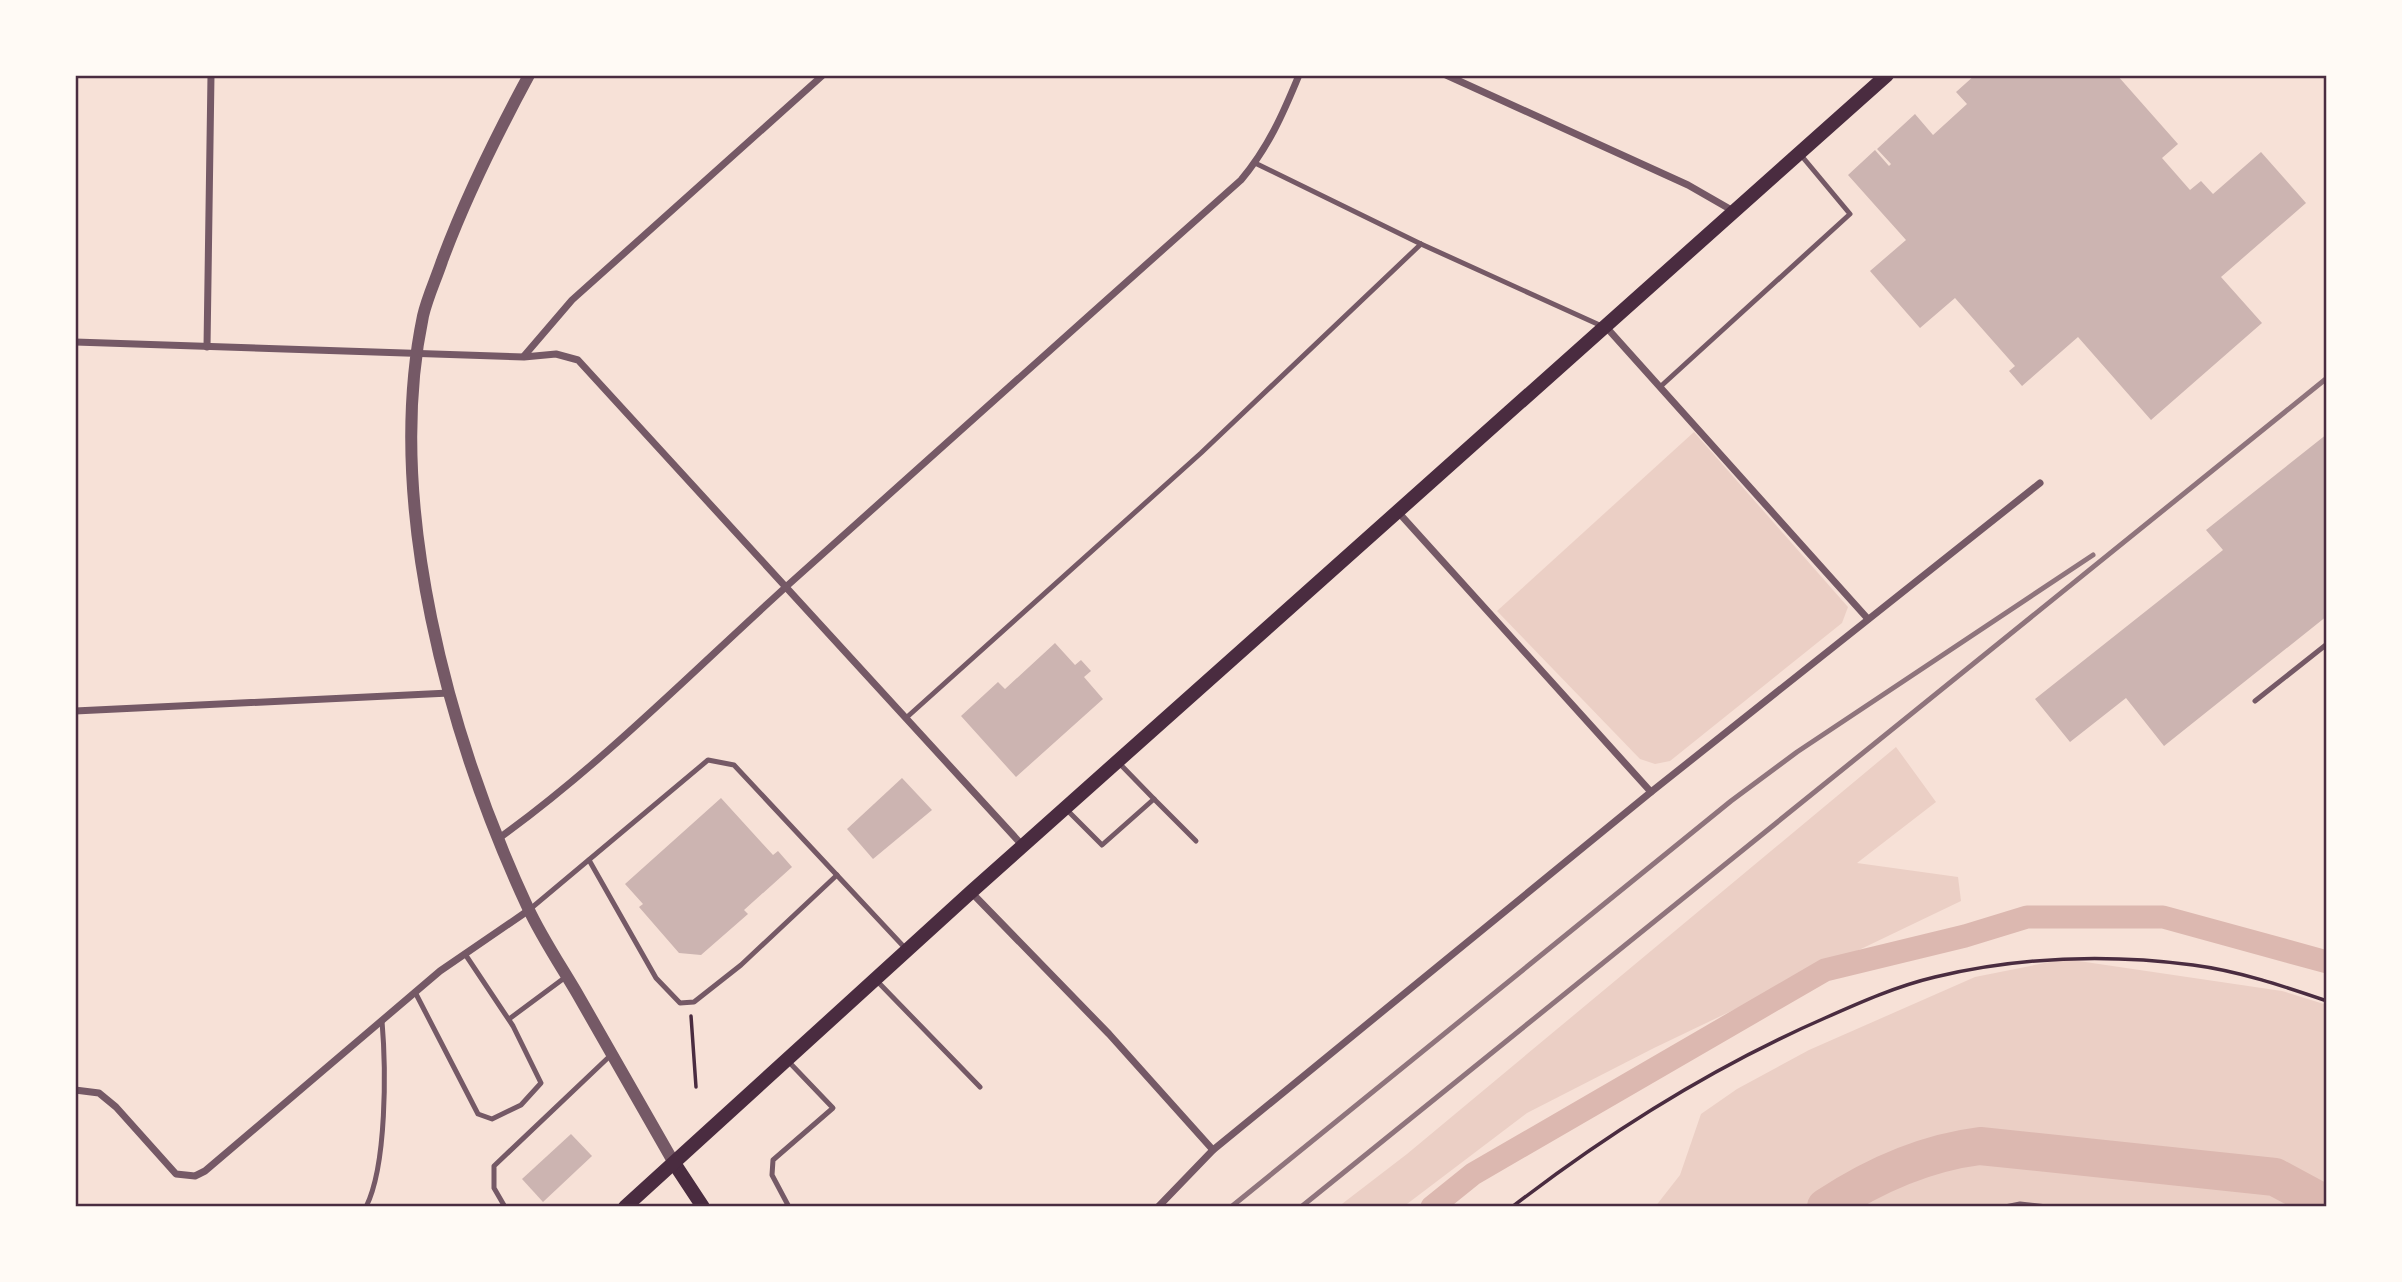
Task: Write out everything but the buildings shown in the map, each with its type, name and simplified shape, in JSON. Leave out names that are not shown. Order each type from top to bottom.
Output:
[{"type":"main road","points":[[625,1207],[971,892],[1736,212],[1882,76]]},
{"type":"main road","points":[[674,1163],[703,1207]]},
{"type":"street","points":[[207,347],[211,75]]},
{"type":"street","points":[[529,75],[484,157],[459,214],[423,313],[412,418],[412,482],[423,570],[449,693],[470,769],[498,839],[529,910],[674,1163]]},
{"type":"street","points":[[524,357],[572,300],[823,75]]},
{"type":"street","points":[[498,839],[550,802],[627,734],[785,588],[1241,180],[1279,125],[1299,75]]},
{"type":"street","points":[[1446,75],[1688,185],[1736,212]]},
{"type":"street","points":[[1607,328],[1868,618]]},
{"type":"street","points":[[75,342],[524,357],[556,354],[578,359],[1023,847]]},
{"type":"street","points":[[1158,1207],[1213,1150],[1651,792],[1822,659],[1868,618],[2040,483]]},
{"type":"street","points":[[1399,513],[1651,792]]},
{"type":"street","points":[[75,711],[449,693]]},
{"type":"street","points":[[971,892],[1109,1034],[1213,1150]]},
{"type":"street","points":[[75,1090],[99,1093],[116,1107],[176,1174],[195,1176],[205,1171],[415,992],[529,910]]},
{"type":"lane","points":[[1661,387],[1850,214],[1800,154]]},
{"type":"lane","points":[[1255,163],[1421,244],[1607,328]]},
{"type":"lane","points":[[906,718],[1201,453],[1421,244]]},
{"type":"lane","points":[[2255,701],[2327,644]]},
{"type":"lane","points":[[529,910],[708,760],[734,765],[908,950]]},
{"type":"lane","points":[[1118,762],[1196,841]]},
{"type":"lane","points":[[1066,809],[1102,845],[1154,799]]},
{"type":"lane","points":[[589,860],[656,978],[680,1003],[690,1002],[741,965],[837,875]]},
{"type":"lane","points":[[415,992],[478,1114],[492,1119],[521,1105],[541,1083],[509,1019],[465,954]]},
{"type":"lane","points":[[509,1019],[567,976]]},
{"type":"lane","points":[[876,979],[980,1087]]},
{"type":"lane","points":[[366,1207],[372,1194],[381,1119],[385,1058],[382,1021]]},
{"type":"lane","points":[[505,1207],[494,1188],[494,1166],[612,1054]]},
{"type":"lane","points":[[787,1060],[832,1108],[773,1160],[772,1175],[789,1207]]},
{"type":"lane","points":[[2005,1207],[2020,1204],[2047,1207]]},
{"type":"path","points":[[1512,1207],[1637,1121],[1749,1053],[1847,1008],[1934,977],[2026,962],[2127,959],[2219,970],[2327,1000]]},
{"type":"path","points":[[690,1002],[696,1087]]},
{"type":"shaded area","points":[[1694,432],[1848,607],[1842,623],[1670,761],[1655,764],[1640,759],[1497,611]]},
{"type":"shaded area","points":[[1896,747],[1936,802],[1857,863],[1958,877],[1961,901],[1654,1048],[1527,1113],[1403,1207],[1338,1207],[1407,1154]]},
{"type":"shaded area","points":[[2065,959],[2282,991],[2327,1005],[2327,1207],[1655,1207],[1680,1175],[1701,1114],[1737,1089],[1809,1050],[1975,977]]},
{"type":"waterway","points":[[1432,1207],[1473,1174],[1825,970],[1965,936],[2027,917],[2163,917],[2327,962]]},
{"type":"waterway","points":[[1826,1207],[1862,1185],[1919,1160],[1980,1146],[2275,1177],[2327,1205]]},
{"type":"railway","points":[[1301,1207],[2327,378]]},
{"type":"railway","points":[[1231,1207],[1731,801],[1797,752],[2093,555]]}]
